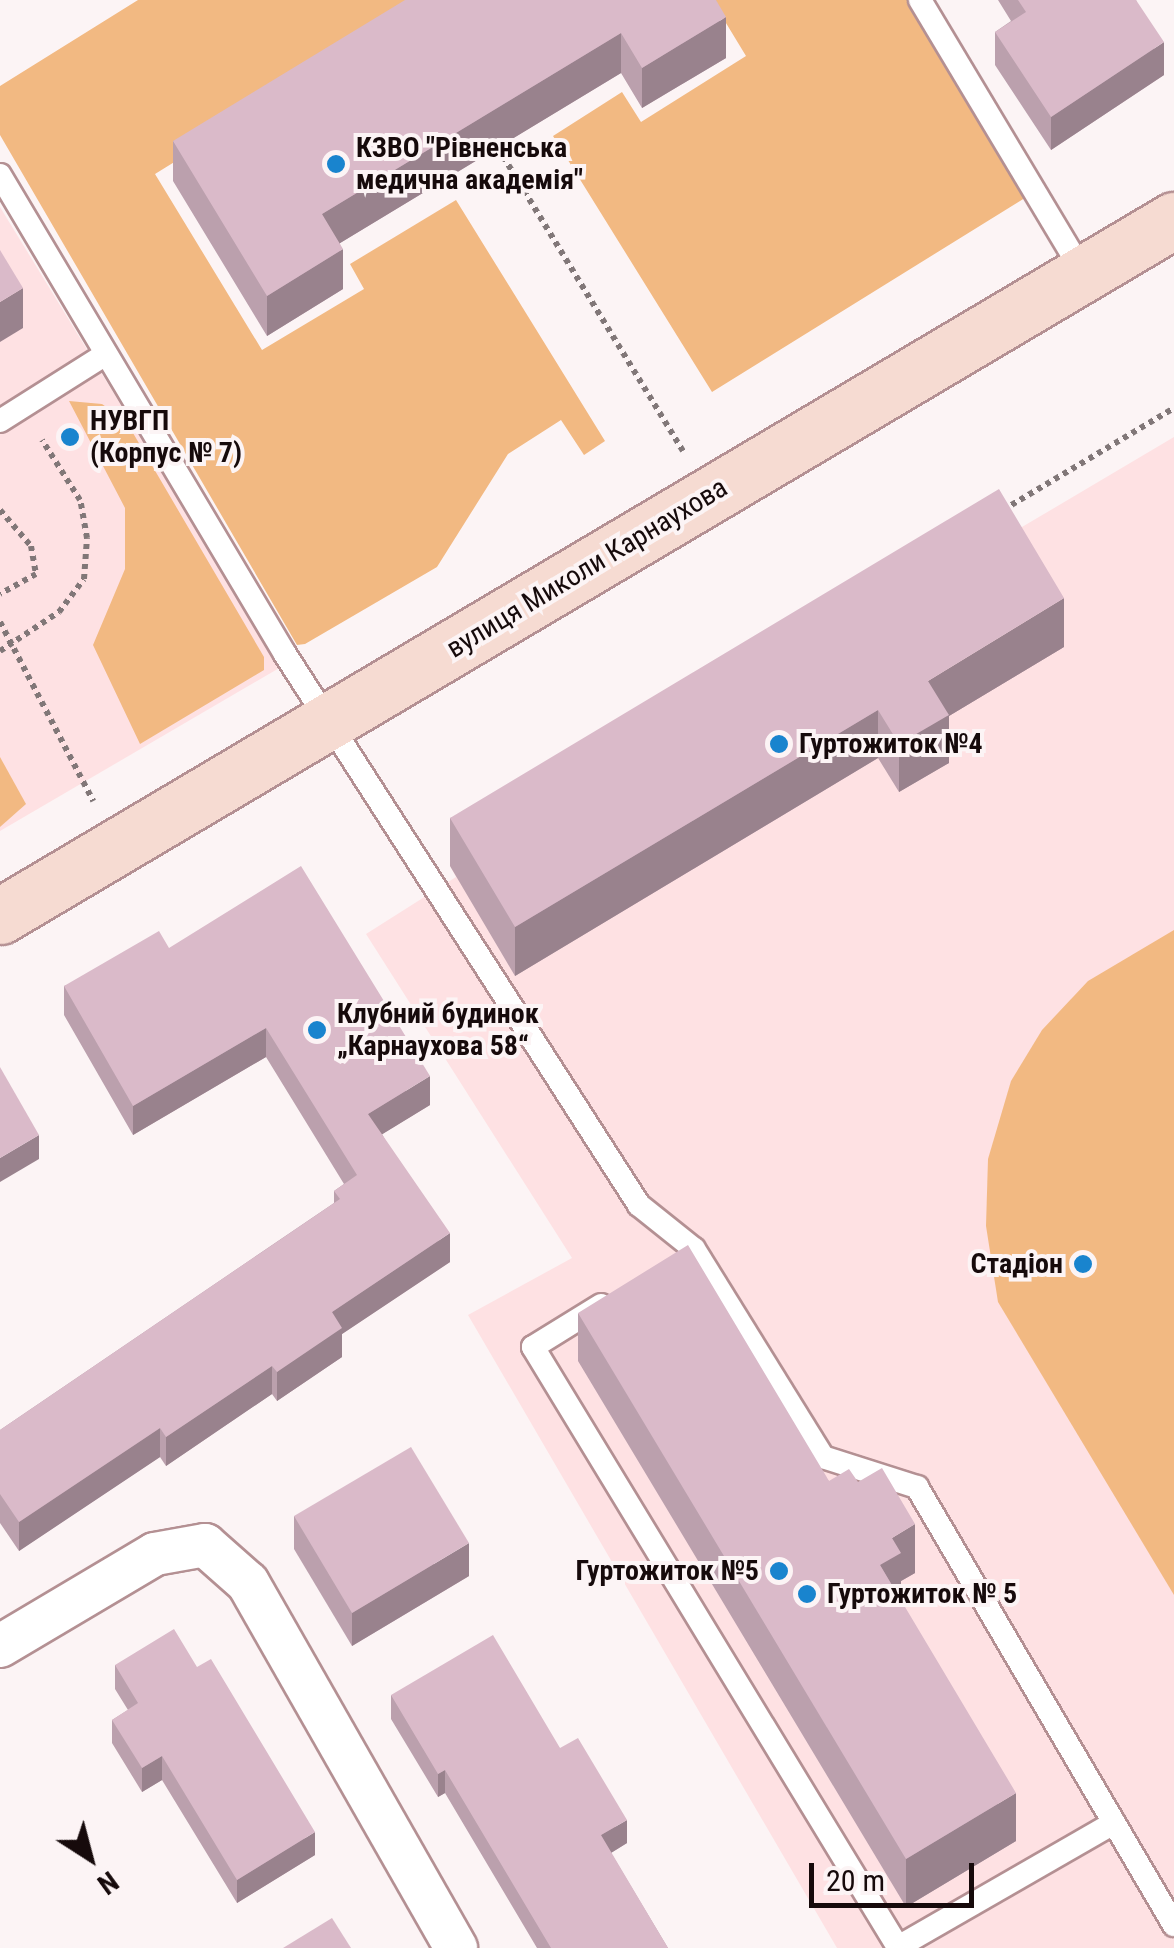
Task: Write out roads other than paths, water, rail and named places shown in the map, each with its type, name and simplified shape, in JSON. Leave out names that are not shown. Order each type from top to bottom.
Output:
[{"type":"main road","name":"вулиця Миколи Карнаухова","points":[[0,916],[1174,220]]},
{"type":"street","points":[[0,1646],[155,1554],[205,1545],[248,1582],[456,1948]]},
{"type":"lane","points":[[920,0],[1084,274]]},
{"type":"lane","points":[[0,175],[432,891],[639,1205],[686,1254],[823,1457],[917,1487],[1174,1925]]},
{"type":"lane","points":[[0,421],[106,354]]},
{"type":"lane","points":[[629,1288],[533,1348],[898,1947],[1114,1823]]},
{"type":"place","name":"КЗВО \"Рівненська медична академія\"","points":[[336,164]]},
{"type":"place","name":"НУВГП (Корпус № 7)","points":[[70,437]]},
{"type":"place","name":"Гуртожиток №4","points":[[779,744]]},
{"type":"place","name":"Клубний будинок „Карнаухова 58“","points":[[317,1030]]},
{"type":"place","name":"Стадіон","points":[[1083,1264]]},
{"type":"place","name":"Гуртожиток №5","points":[[779,1571]]},
{"type":"place","name":"Гуртожиток № 5","points":[[807,1594]]}]
